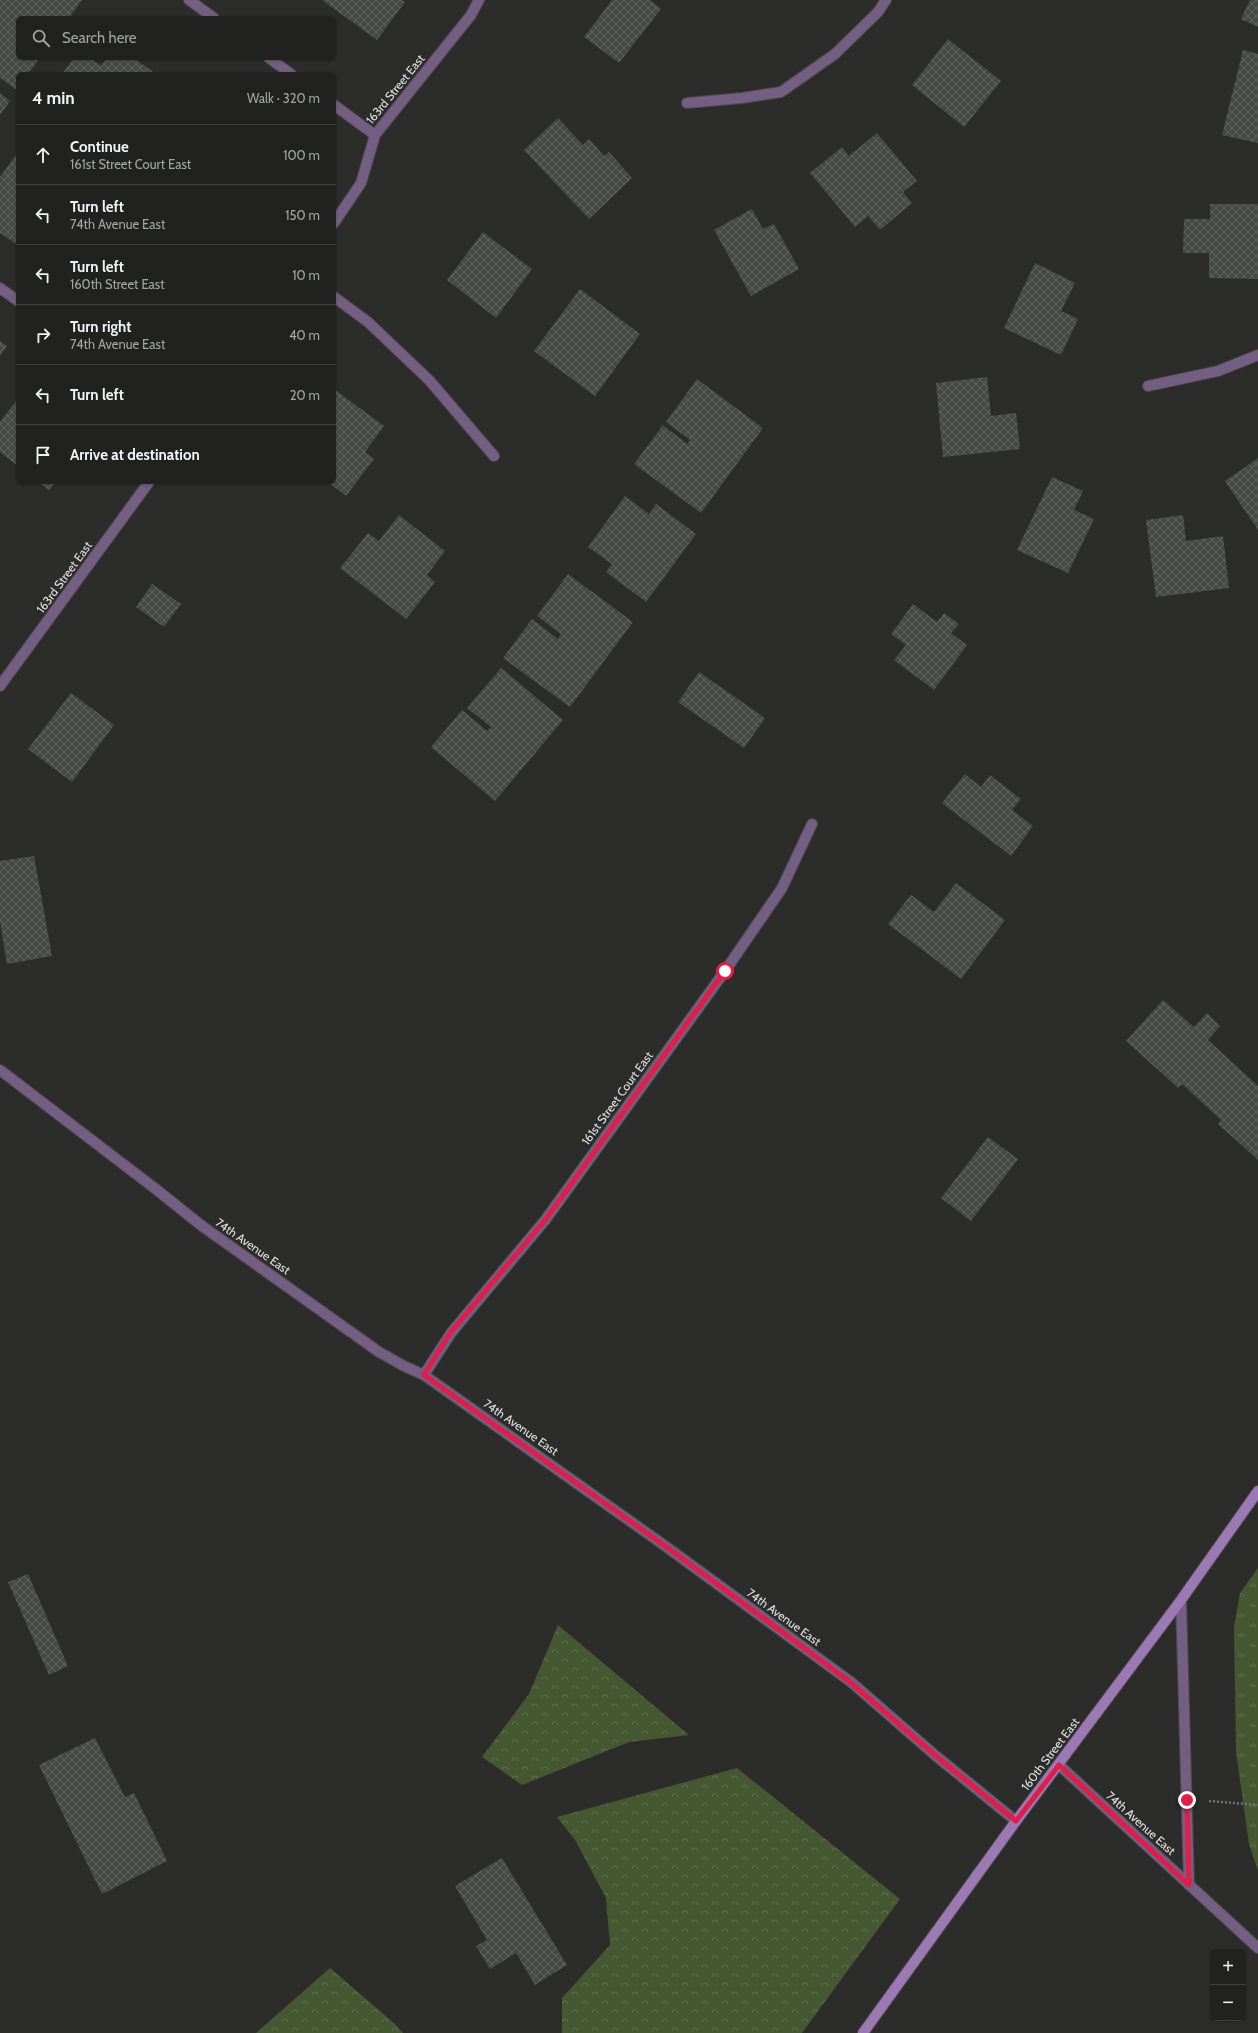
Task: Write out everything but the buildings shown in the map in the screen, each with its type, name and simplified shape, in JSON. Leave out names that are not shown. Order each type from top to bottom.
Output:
[{"type":"main road","name":"160th Street East","points":[[863,2033],[1016,1821],[1181,1600],[1258,1491]]},
{"type":"street","points":[[189,0],[211,16]]},
{"type":"street","name":"163rd Street East","points":[[336,220],[361,183],[375,135],[471,15],[479,0]]},
{"type":"street","points":[[687,103],[742,98],[782,92],[835,54],[878,12],[886,0]]},
{"type":"street","points":[[272,60],[288,72]]},
{"type":"street","points":[[336,106],[375,135]]},
{"type":"street","points":[[0,288],[16,300]]},
{"type":"street","points":[[336,298],[368,322],[428,380],[494,456]]},
{"type":"street","points":[[1148,386],[1218,371],[1258,355]]},
{"type":"street","name":"163rd Street East","points":[[0,686],[147,484]]},
{"type":"street","name":"161st Street Court East","points":[[424,1375],[450,1333],[546,1219],[720,977],[782,888],[812,824]]},
{"type":"street","name":"74th Avenue East","points":[[0,1070],[202,1226],[379,1352],[424,1375],[668,1548],[850,1682],[936,1756],[1016,1821]]},
{"type":"street","points":[[1181,1600],[1189,1885]]},
{"type":"street","name":"74th Avenue East","points":[[1059,1765],[1258,1948]]},
{"type":"path","points":[[1187,1800],[1258,1805]]},
{"type":"green space","points":[[1258,1568],[1258,1871],[1249,1844],[1236,1752],[1234,1627],[1240,1593]]},
{"type":"green space","points":[[558,1625],[689,1735],[629,1742],[522,1785],[482,1757],[529,1694]]},
{"type":"green space","points":[[737,1768],[900,1899],[802,2033],[562,2033],[562,1998],[610,1945],[606,1898],[575,1840],[557,1817]]},
{"type":"green space","points":[[330,1968],[395,2024],[403,2033],[256,2033]]},
{"type":"route","points":[[725,971],[546,1219],[450,1333],[424,1375],[668,1548],[850,1682],[936,1756],[1016,1821],[1059,1765],[1189,1885],[1187,1800]]}]
